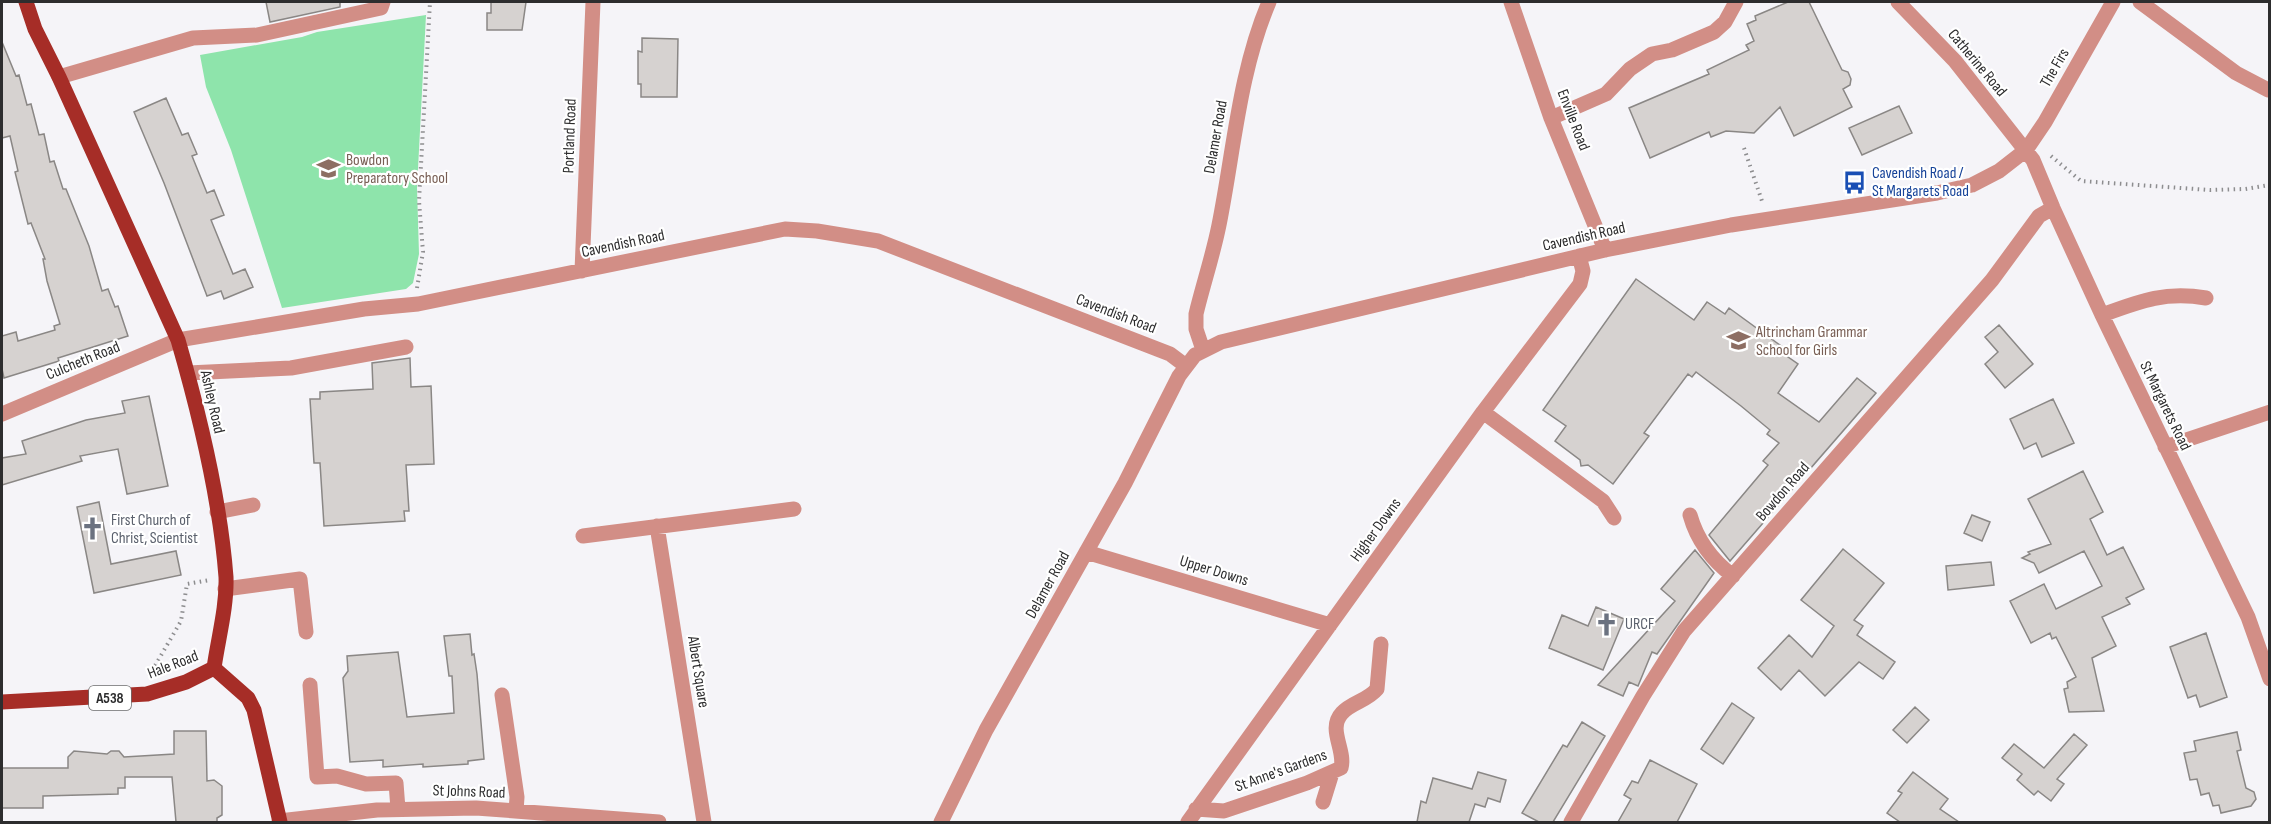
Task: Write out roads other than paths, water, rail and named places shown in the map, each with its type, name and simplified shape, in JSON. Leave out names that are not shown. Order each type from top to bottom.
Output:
[{"type":"main road","name":"Ashley Road","points":[[26,2],[35,29],[178,340],[188,373],[217,512],[226,583],[214,668]]},
{"type":"main road","name":"Hale Road","points":[[2,702],[147,694],[186,682],[214,668]]},
{"type":"main road","points":[[214,668],[248,698],[254,710],[279,822]]},
{"type":"street","points":[[59,77],[193,38],[256,35],[381,8],[383,2]]},
{"type":"street","name":"Portland Road","points":[[582,271],[593,2]]},
{"type":"street","name":"Delamer Road","points":[[1203,350],[1197,329],[1196,314],[1219,227],[1235,126],[1256,32],[1269,2]]},
{"type":"street","name":"Enville Road","points":[[1511,2],[1551,118],[1605,250]]},
{"type":"street","points":[[1551,118],[1606,94],[1630,69],[1652,54],[1672,50],[1714,32],[1725,22],[1736,2]]},
{"type":"street","name":"Catherine Road","points":[[1898,2],[2029,145]]},
{"type":"street","name":"The Firs","points":[[2029,145],[2114,2]]},
{"type":"street","points":[[2140,2],[2199,48],[2236,73],[2268,90]]},
{"type":"street","name":"Cavendish Road","points":[[178,340],[364,309],[418,304],[785,229],[817,231],[878,241],[1170,354],[1186,366],[1203,350],[1221,342],[1605,250],[1765,219],[1937,193],[1972,185],[1999,171],[2029,145]]},
{"type":"street","name":"St Margarets Road","points":[[2029,145],[2052,208],[2248,617],[2269,673]]},
{"type":"street","name":"Bowdon Road","points":[[1571,822],[1643,696],[1684,632],[1992,280],[2039,216],[2052,208]]},
{"type":"street","name":"Higher Downs","points":[[1188,822],[1483,412],[1580,284],[1583,271],[1579,256]]},
{"type":"street","points":[[2102,315],[2156,296],[2172,294],[2206,298]]},
{"type":"street","name":"Culcheth Road","points":[[2,414],[178,340]]},
{"type":"street","points":[[188,373],[291,368],[406,347]]},
{"type":"street","name":"Delamer Road","points":[[941,822],[986,730],[1086,552],[1186,366]]},
{"type":"street","points":[[1483,412],[1604,501],[1614,518]]},
{"type":"street","points":[[2165,447],[2270,412]]},
{"type":"street","points":[[217,512],[253,506]]},
{"type":"street","points":[[583,536],[794,509]]},
{"type":"street","points":[[1690,515],[1704,547],[1733,576]]},
{"type":"street","name":"Albert Square","points":[[657,526],[704,822]]},
{"type":"street","name":"Upper Downs","points":[[1086,552],[1330,625]]},
{"type":"street","points":[[226,583],[300,579],[306,632]]},
{"type":"street","name":"St Anne's Gardens","points":[[1196,809],[1224,811],[1341,768],[1343,759],[1336,731],[1339,716],[1353,704],[1377,690],[1381,644]]},
{"type":"street","points":[[310,685],[317,777],[337,776],[366,784],[396,783],[398,809]]},
{"type":"street","points":[[502,695],[517,796],[516,812]]},
{"type":"street","points":[[1323,802],[1332,773]]},
{"type":"street","name":"St Johns Road","points":[[279,822],[333,813],[398,809],[461,815],[516,812],[656,822]]},
{"type":"place","name":"Bowdon Preparatory School","points":[[328,169]]},
{"type":"place","name":"Cavendish Road / St Margarets Road","points":[[1854,182]]},
{"type":"place","name":"Altrincham Grammar School for Girls","points":[[1738,341]]},
{"type":"place","name":"First Church of Christ, Scientist","points":[[93,529]]},
{"type":"place","name":"URCF","points":[[1607,624]]}]
